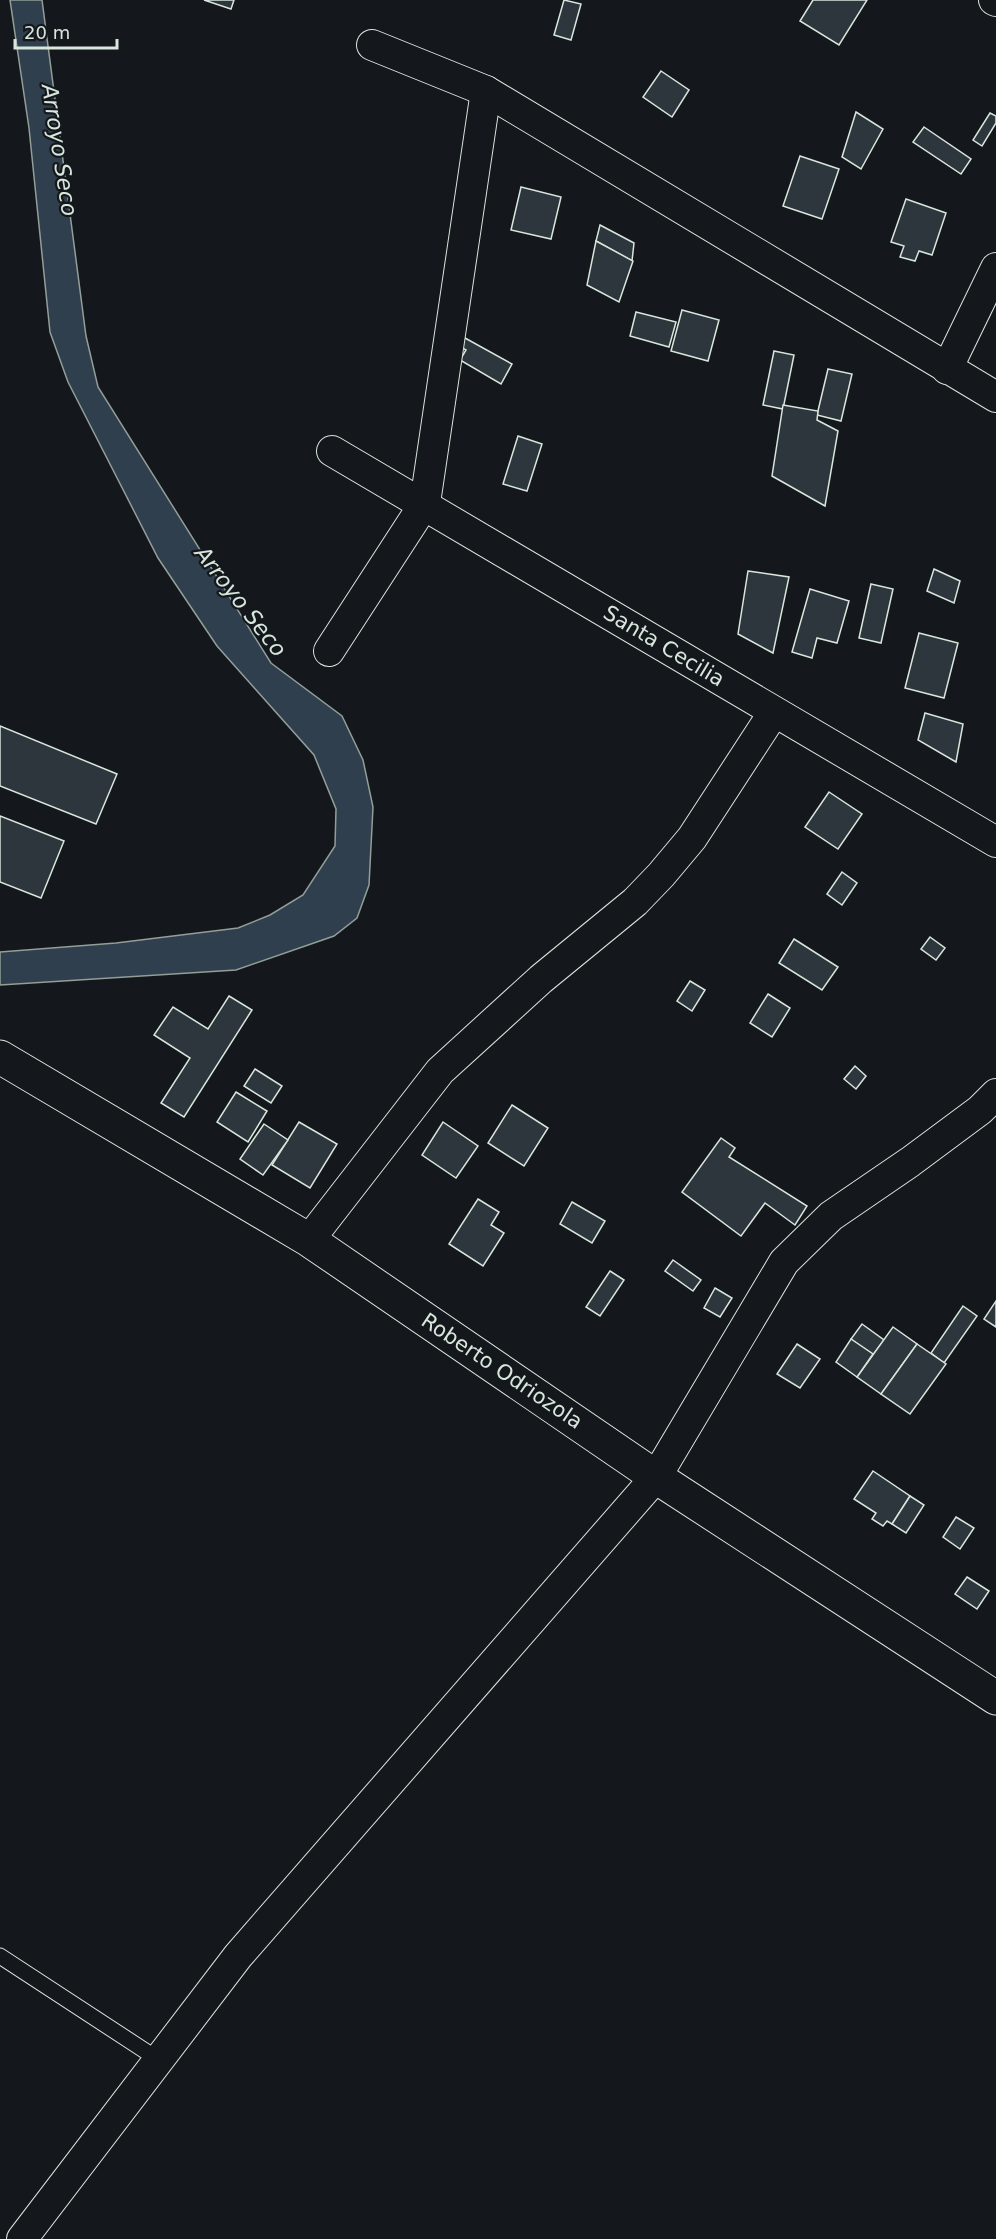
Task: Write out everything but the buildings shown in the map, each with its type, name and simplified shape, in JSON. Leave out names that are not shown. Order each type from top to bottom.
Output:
[{"type":"street","points":[[372,45],[486,91],[996,398]]},
{"type":"street","points":[[329,651],[425,503],[486,91]]},
{"type":"street","points":[[947,369],[996,268]]},
{"type":"street","name":"Santa Cecilia","points":[[332,451],[425,503],[996,842]]},
{"type":"street","points":[[309,1240],[440,1071],[541,979],[634,902],[661,875],[692,838],[774,712]]},
{"type":"street","name":"Roberto Odriozola","points":[[0,1057],[309,1240],[656,1477],[996,1698]]},
{"type":"street","points":[[22,2239],[238,1956],[656,1477],[784,1262],[831,1216],[910,1162],[980,1110],[996,1094]]},
{"type":"lane","points":[[0,1956],[159,2060]]},
{"type":"water","name":"Arroyo Seco","points":[[10,0],[42,0],[86,336],[98,387],[271,663],[342,716],[363,760],[373,807],[369,885],[357,918],[334,936],[236,970],[0,985],[0,952],[116,943],[238,928],[270,915],[303,895],[335,846],[336,809],[314,755],[217,646],[158,558],[68,382],[50,332],[29,128]]}]
